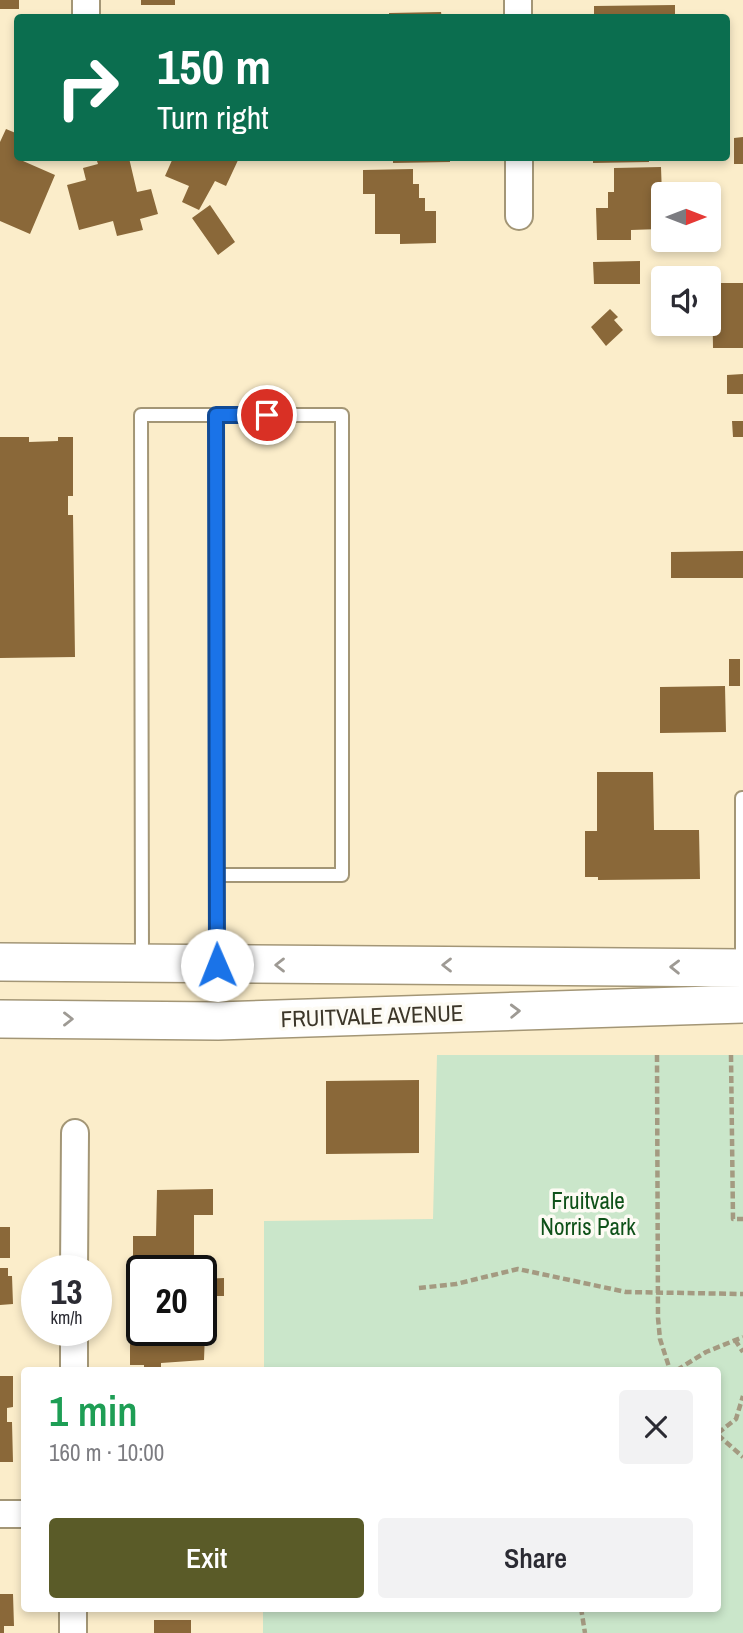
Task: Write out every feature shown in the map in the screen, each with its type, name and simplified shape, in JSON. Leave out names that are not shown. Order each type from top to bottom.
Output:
[{"type":"main road","points":[[0,962],[742,968]]},
{"type":"main road","points":[[348,965],[349,1016]]},
{"type":"main road","name":"FRUITVALE AVENUE","points":[[0,1019],[218,1021],[743,1004]]},
{"type":"street","points":[[519,161],[519,216]]},
{"type":"street","points":[[74,1255],[75,1133]]},
{"type":"street","points":[[74,1346],[74,1367]]},
{"type":"street","points":[[0,1514],[21,1514]]},
{"type":"street","points":[[73,1612],[73,1633]]},
{"type":"lane","points":[[142,964],[141,415],[342,415],[342,875],[216,875]]},
{"type":"lane","points":[[216,415],[217,965]]},
{"type":"lane","points":[[742,798],[742,968]]},
{"type":"path","points":[[657,1055],[657,1294],[660,1339],[669,1367]]},
{"type":"path","points":[[732,1055],[733,1219],[743,1219]]},
{"type":"path","points":[[419,1289],[456,1284],[518,1269],[626,1292],[743,1294]]},
{"type":"path","points":[[682,1367],[706,1352],[743,1336]]},
{"type":"path","points":[[735,1340],[743,1352]]},
{"type":"path","points":[[721,1432],[741,1413],[743,1396]]},
{"type":"path","points":[[721,1437],[743,1457]]},
{"type":"path","points":[[582,1612],[585,1633]]},
{"type":"green space","name":"Fruitvale Norris Park","points":[[437,1055],[743,1055],[743,1633],[263,1633],[263,1612],[721,1612],[721,1367],[264,1367],[264,1221],[433,1219]]},
{"type":"building","points":[[0,0],[19,0],[19,9],[0,9]]},
{"type":"building","points":[[141,0],[175,0],[175,5],[141,5]]},
{"type":"building","points":[[675,5],[675,14],[594,14],[594,6]]},
{"type":"building","points":[[441,12],[441,14],[389,14]]},
{"type":"building","points":[[6,129],[14,132],[14,161],[23,161],[55,175],[30,234],[0,221],[0,142]]},
{"type":"building","points":[[743,137],[743,164],[734,164],[734,138]]},
{"type":"building","points":[[97,161],[130,161],[137,192],[151,189],[158,214],[140,219],[143,230],[117,236],[113,221],[79,230],[67,185],[86,180],[83,168],[98,164]]},
{"type":"building","points":[[172,161],[238,161],[226,186],[215,181],[199,210],[182,202],[189,186],[165,176]]},
{"type":"building","points":[[393,161],[450,161],[450,162]]},
{"type":"building","points":[[593,161],[649,161],[649,162]]},
{"type":"building","points":[[661,167],[662,182],[651,182],[651,229],[631,230],[631,240],[597,240],[596,208],[608,208],[608,192],[614,192],[614,168]]},
{"type":"building","points":[[413,169],[413,184],[419,184],[419,198],[425,198],[425,211],[436,211],[436,243],[400,244],[400,234],[375,234],[375,194],[363,194],[363,170]]},
{"type":"building","points":[[210,205],[235,242],[218,255],[192,218]]},
{"type":"building","points":[[640,261],[640,284],[594,284],[593,262]]},
{"type":"building","points":[[721,283],[743,283],[743,348],[713,348],[713,336],[721,336]]},
{"type":"building","points":[[610,309],[618,317],[614,320],[623,330],[606,346],[591,327]]},
{"type":"building","points":[[743,374],[743,394],[727,394],[727,375]]},
{"type":"building","points":[[732,421],[743,421],[743,437],[733,437]]},
{"type":"building","points":[[0,437],[29,437],[29,442],[58,441],[58,437],[73,437],[73,496],[68,496],[68,515],[73,515],[75,657],[0,658]]},
{"type":"building","points":[[743,551],[743,578],[671,578],[671,552]]},
{"type":"building","points":[[729,659],[740,659],[740,686],[729,686]]},
{"type":"building","points":[[725,686],[726,732],[660,733],[660,687]]},
{"type":"building","points":[[597,772],[653,772],[654,830],[699,830],[700,879],[598,880],[598,877],[585,877],[585,831],[597,831]]},
{"type":"building","points":[[419,1080],[419,1153],[326,1154],[326,1081]]},
{"type":"building","points":[[213,1189],[213,1215],[194,1215],[194,1255],[133,1255],[133,1236],[156,1236],[157,1190]]},
{"type":"building","points":[[0,1227],[10,1227],[10,1258],[0,1258]]},
{"type":"building","points":[[0,1268],[8,1268],[8,1276],[12,1276],[13,1304],[0,1305]]},
{"type":"building","points":[[217,1278],[224,1278],[224,1296],[217,1296]]},
{"type":"building","points":[[130,1346],[205,1346],[204,1360],[161,1363],[161,1367],[130,1365]]},
{"type":"building","points":[[0,1376],[13,1376],[13,1407],[7,1408],[7,1422],[12,1422],[13,1462],[0,1462]]},
{"type":"building","points":[[0,1594],[13,1594],[14,1626],[4,1626],[4,1633],[0,1633]]},
{"type":"building","points":[[154,1620],[191,1620],[191,1633],[154,1633]]},
{"type":"route","points":[[217,965],[216,415],[267,415]]}]
